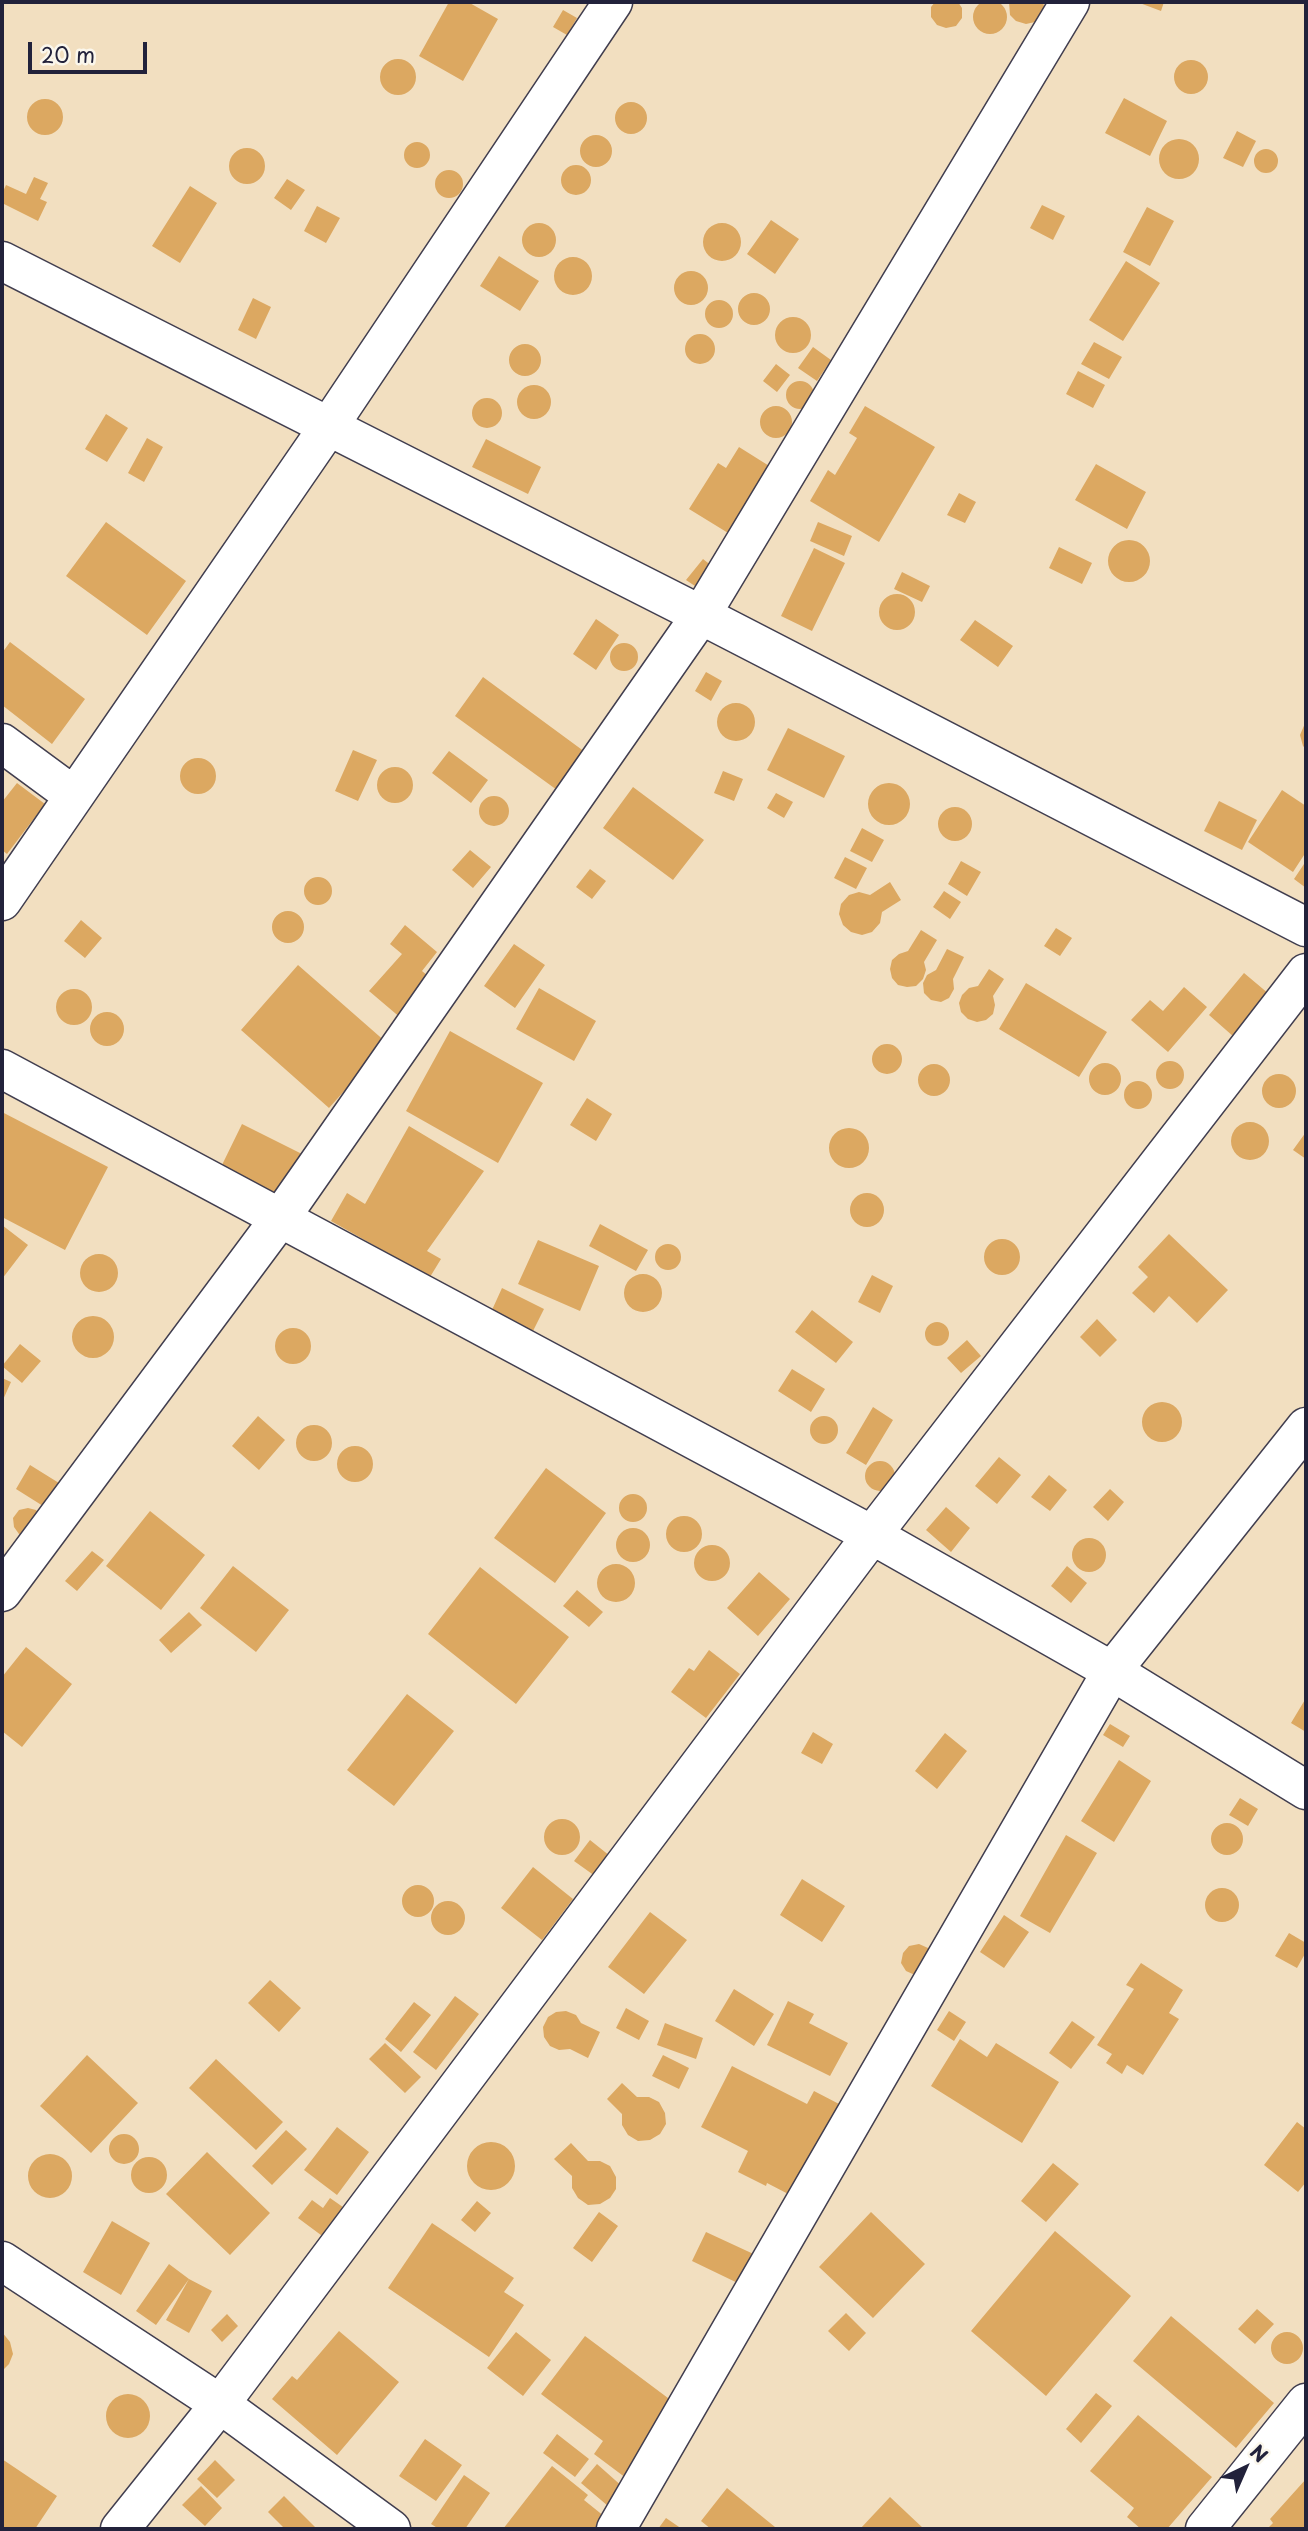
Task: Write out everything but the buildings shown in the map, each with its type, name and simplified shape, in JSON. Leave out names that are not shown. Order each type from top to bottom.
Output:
[{"type":"street","points":[[2,901],[329,426],[613,2]]},
{"type":"street","points":[[2,1592],[281,1217],[701,615],[1070,2]]},
{"type":"street","points":[[2,261],[701,615],[1306,926]]},
{"type":"street","points":[[2,743],[74,796]]},
{"type":"street","points":[[120,2529],[220,2404],[872,1535],[1306,973]]},
{"type":"street","points":[[2,1069],[872,1535],[1112,1671],[1306,1790]]},
{"type":"street","points":[[616,2529],[1112,1671],[1306,1427]]},
{"type":"street","points":[[2,2261],[220,2404],[391,2529]]},
{"type":"street","points":[[1205,2529],[1306,2403]]}]
